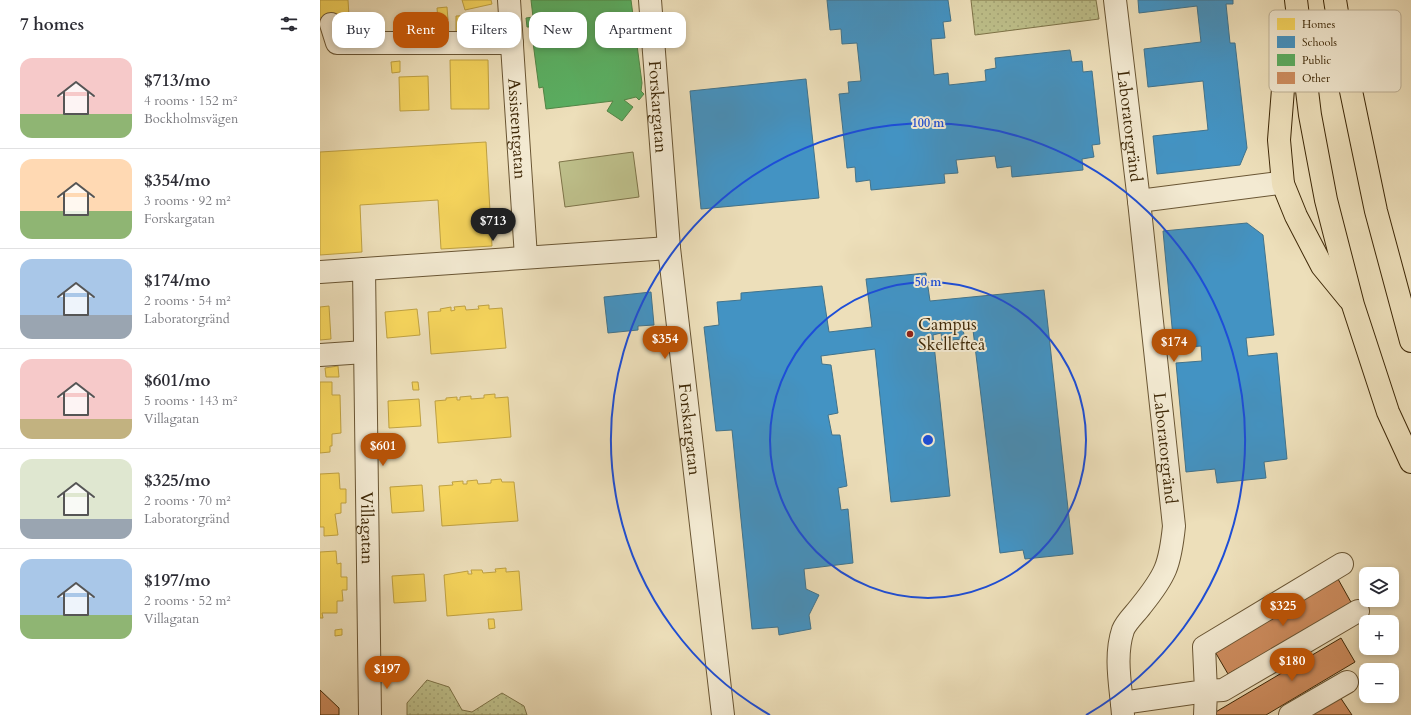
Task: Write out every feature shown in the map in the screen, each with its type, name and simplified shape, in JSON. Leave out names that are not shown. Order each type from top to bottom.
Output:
[{"type":"highway","points":[[1296,0],[1297,10]]},
{"type":"highway","points":[[1335,0],[1337,10]]},
{"type":"highway","points":[[1283,92],[1279,140],[1282,184],[1296,216],[1322,266],[1353,305]]},
{"type":"highway","points":[[1307,92],[1326,200],[1353,305],[1388,412],[1411,462]]},
{"type":"highway","points":[[1351,92],[1376,211],[1411,341]]},
{"type":"street","name":"Assistentgatan","points":[[509,0],[510,12]]},
{"type":"street","name":"Forskargatan","points":[[650,0],[669,248],[723,715]]},
{"type":"street","name":"Laboratorgränd","points":[[1115,0],[1139,201],[1174,526],[1171,555],[1165,572],[1157,585],[1123,628],[1118,652],[1123,709]]},
{"type":"street","points":[[331,24],[337,43],[457,43]]},
{"type":"street","name":"Assistentgatan","points":[[512,48],[526,257]]},
{"type":"street","points":[[1139,201],[1279,183],[1282,184]]},
{"type":"street","points":[[320,272],[669,248]]},
{"type":"street","name":"Villagatan","points":[[364,269],[370,715]]},
{"type":"street","points":[[320,355],[365,352]]},
{"type":"street","points":[[1205,715],[1206,691],[1204,647],[1342,564]]},
{"type":"street","points":[[1123,709],[1206,691],[1223,690],[1358,611]]},
{"type":"street","points":[[1290,715],[1347,682]]},
{"type":"green space","points":[[971,0],[1096,0],[1099,19],[975,35]]},
{"type":"green space","points":[[633,152],[639,197],[565,207],[559,162]]},
{"type":"green space","points":[[427,680],[449,687],[462,710],[472,712],[502,693],[524,706],[527,715],[407,715],[407,703]]},
{"type":"building: Homes","points":[[320,0],[348,0],[349,12],[332,12],[332,17],[320,18]]},
{"type":"building: Homes","points":[[462,0],[491,0],[492,4],[465,10]]},
{"type":"building: Homes","points":[[447,7],[447,12],[437,12],[437,8]]},
{"type":"building: Homes","points":[[456,16],[457,16],[456,38]]},
{"type":"building: Homes","points":[[450,60],[488,60],[489,109],[451,109]]},
{"type":"building: Homes","points":[[400,61],[400,72],[392,73],[391,62]]},
{"type":"building: Homes","points":[[428,76],[429,110],[400,111],[399,77]]},
{"type":"building: Homes","points":[[486,142],[492,246],[441,249],[438,200],[360,205],[362,252],[320,255],[320,152]]},
{"type":"building: Homes","points":[[489,305],[489,309],[502,308],[506,348],[431,354],[428,312],[441,311],[440,309],[451,307],[451,311],[455,310],[454,307],[465,306],[466,310],[479,309],[478,306]]},
{"type":"building: Homes","points":[[329,306],[331,339],[320,340],[320,307]]},
{"type":"building: Homes","points":[[417,309],[420,335],[387,338],[385,312]]},
{"type":"building: Homes","points":[[338,366],[339,377],[326,377],[325,368]]},
{"type":"building: Homes","points":[[320,382],[332,382],[332,395],[340,395],[341,433],[332,434],[332,446],[330,446],[330,452],[320,453]]},
{"type":"building: Homes","points":[[412,382],[418,382],[419,390],[413,390]]},
{"type":"building: Homes","points":[[495,394],[495,398],[508,397],[511,437],[438,443],[435,401],[457,397],[457,400],[460,400],[460,397],[471,396],[471,399],[484,398],[484,395]]},
{"type":"building: Homes","points":[[419,399],[421,426],[389,428],[388,401]]},
{"type":"building: Homes","points":[[339,473],[340,489],[346,489],[346,503],[341,503],[341,513],[335,514],[338,535],[324,536],[324,527],[320,527],[320,474]]},
{"type":"building: Homes","points":[[501,479],[502,482],[514,482],[518,521],[442,526],[439,486],[453,485],[452,482],[463,481],[463,484],[467,484],[467,481],[477,480],[478,484],[491,483],[491,480]]},
{"type":"building: Homes","points":[[422,485],[424,511],[392,513],[390,487]]},
{"type":"building: Homes","points":[[336,551],[337,564],[341,563],[341,577],[347,577],[347,590],[342,590],[343,601],[337,601],[337,613],[322,613],[323,618],[320,618],[320,552]]},
{"type":"building: Homes","points":[[506,568],[506,572],[519,571],[522,610],[447,616],[444,575],[468,571],[468,574],[472,574],[471,570],[482,570],[483,573],[496,572],[495,569]]},
{"type":"building: Homes","points":[[424,574],[426,601],[394,603],[392,576]]},
{"type":"building: Homes","points":[[488,619],[494,619],[495,628],[489,629]]},
{"type":"building: Homes","points":[[342,629],[342,635],[335,636],[335,630]]},
{"type":"building: Schools","points":[[827,0],[948,0],[951,21],[943,22],[945,38],[931,39],[934,75],[948,73],[949,85],[986,81],[985,70],[996,68],[995,58],[1070,50],[1072,62],[1082,61],[1083,72],[1092,71],[1100,144],[1092,145],[1094,157],[1082,159],[1083,170],[1012,177],[1011,166],[997,168],[995,156],[956,160],[958,173],[944,174],[945,183],[871,190],[870,180],[856,182],[855,167],[847,168],[839,94],[849,93],[848,82],[861,81],[857,43],[842,44],[841,29],[830,30]]},
{"type":"building: Schools","points":[[1138,0],[1233,0],[1233,4],[1226,4],[1230,43],[1235,43],[1247,148],[1240,165],[1157,174],[1153,136],[1208,130],[1203,81],[1148,87],[1144,49],[1201,42],[1197,6],[1139,13]]},
{"type":"building: Schools","points":[[806,79],[819,198],[701,209],[690,91]]},
{"type":"building: Schools","points":[[1247,223],[1263,235],[1274,335],[1246,338],[1248,356],[1277,353],[1287,459],[1264,462],[1266,478],[1217,483],[1215,469],[1186,472],[1176,363],[1202,361],[1201,346],[1174,348],[1163,231]]},
{"type":"building: Schools","points":[[926,273],[930,301],[1044,290],[1073,554],[1025,559],[1023,550],[1000,553],[973,330],[963,330],[965,339],[942,341],[941,333],[933,335],[950,496],[891,502],[875,349],[821,356],[822,364],[831,365],[838,413],[828,415],[832,435],[840,435],[847,486],[838,488],[841,510],[848,509],[853,563],[804,569],[806,589],[819,595],[809,615],[811,629],[779,635],[778,627],[752,629],[732,430],[716,431],[704,327],[719,325],[717,302],[741,300],[741,293],[822,286],[829,332],[872,327],[866,279]]},
{"type":"building: Schools","points":[[651,292],[654,325],[638,326],[638,330],[608,333],[604,297]]},
{"type":"building: Public","points":[[531,0],[631,0],[633,12],[595,12],[595,48],[637,48],[642,83],[641,91],[644,94],[639,100],[636,97],[624,100],[633,107],[622,121],[607,111],[613,101],[546,109],[543,87],[539,88],[534,48],[587,48],[587,12],[532,12]]},
{"type":"building: Public","points":[[526,18],[529,18],[529,27],[527,27]]},
{"type":"building: Other","points":[[1338,579],[1352,604],[1228,674],[1214,650]]},
{"type":"building: Other","points":[[1341,638],[1355,662],[1266,715],[1215,715],[1214,713]]},
{"type":"building: Other","points":[[320,690],[339,708],[339,715],[320,715]]},
{"type":"building: Other","points":[[1340,697],[1352,715],[1310,715]]},
{"type":"place","name":"Campus Skellefteå","points":[[910,334]]}]
